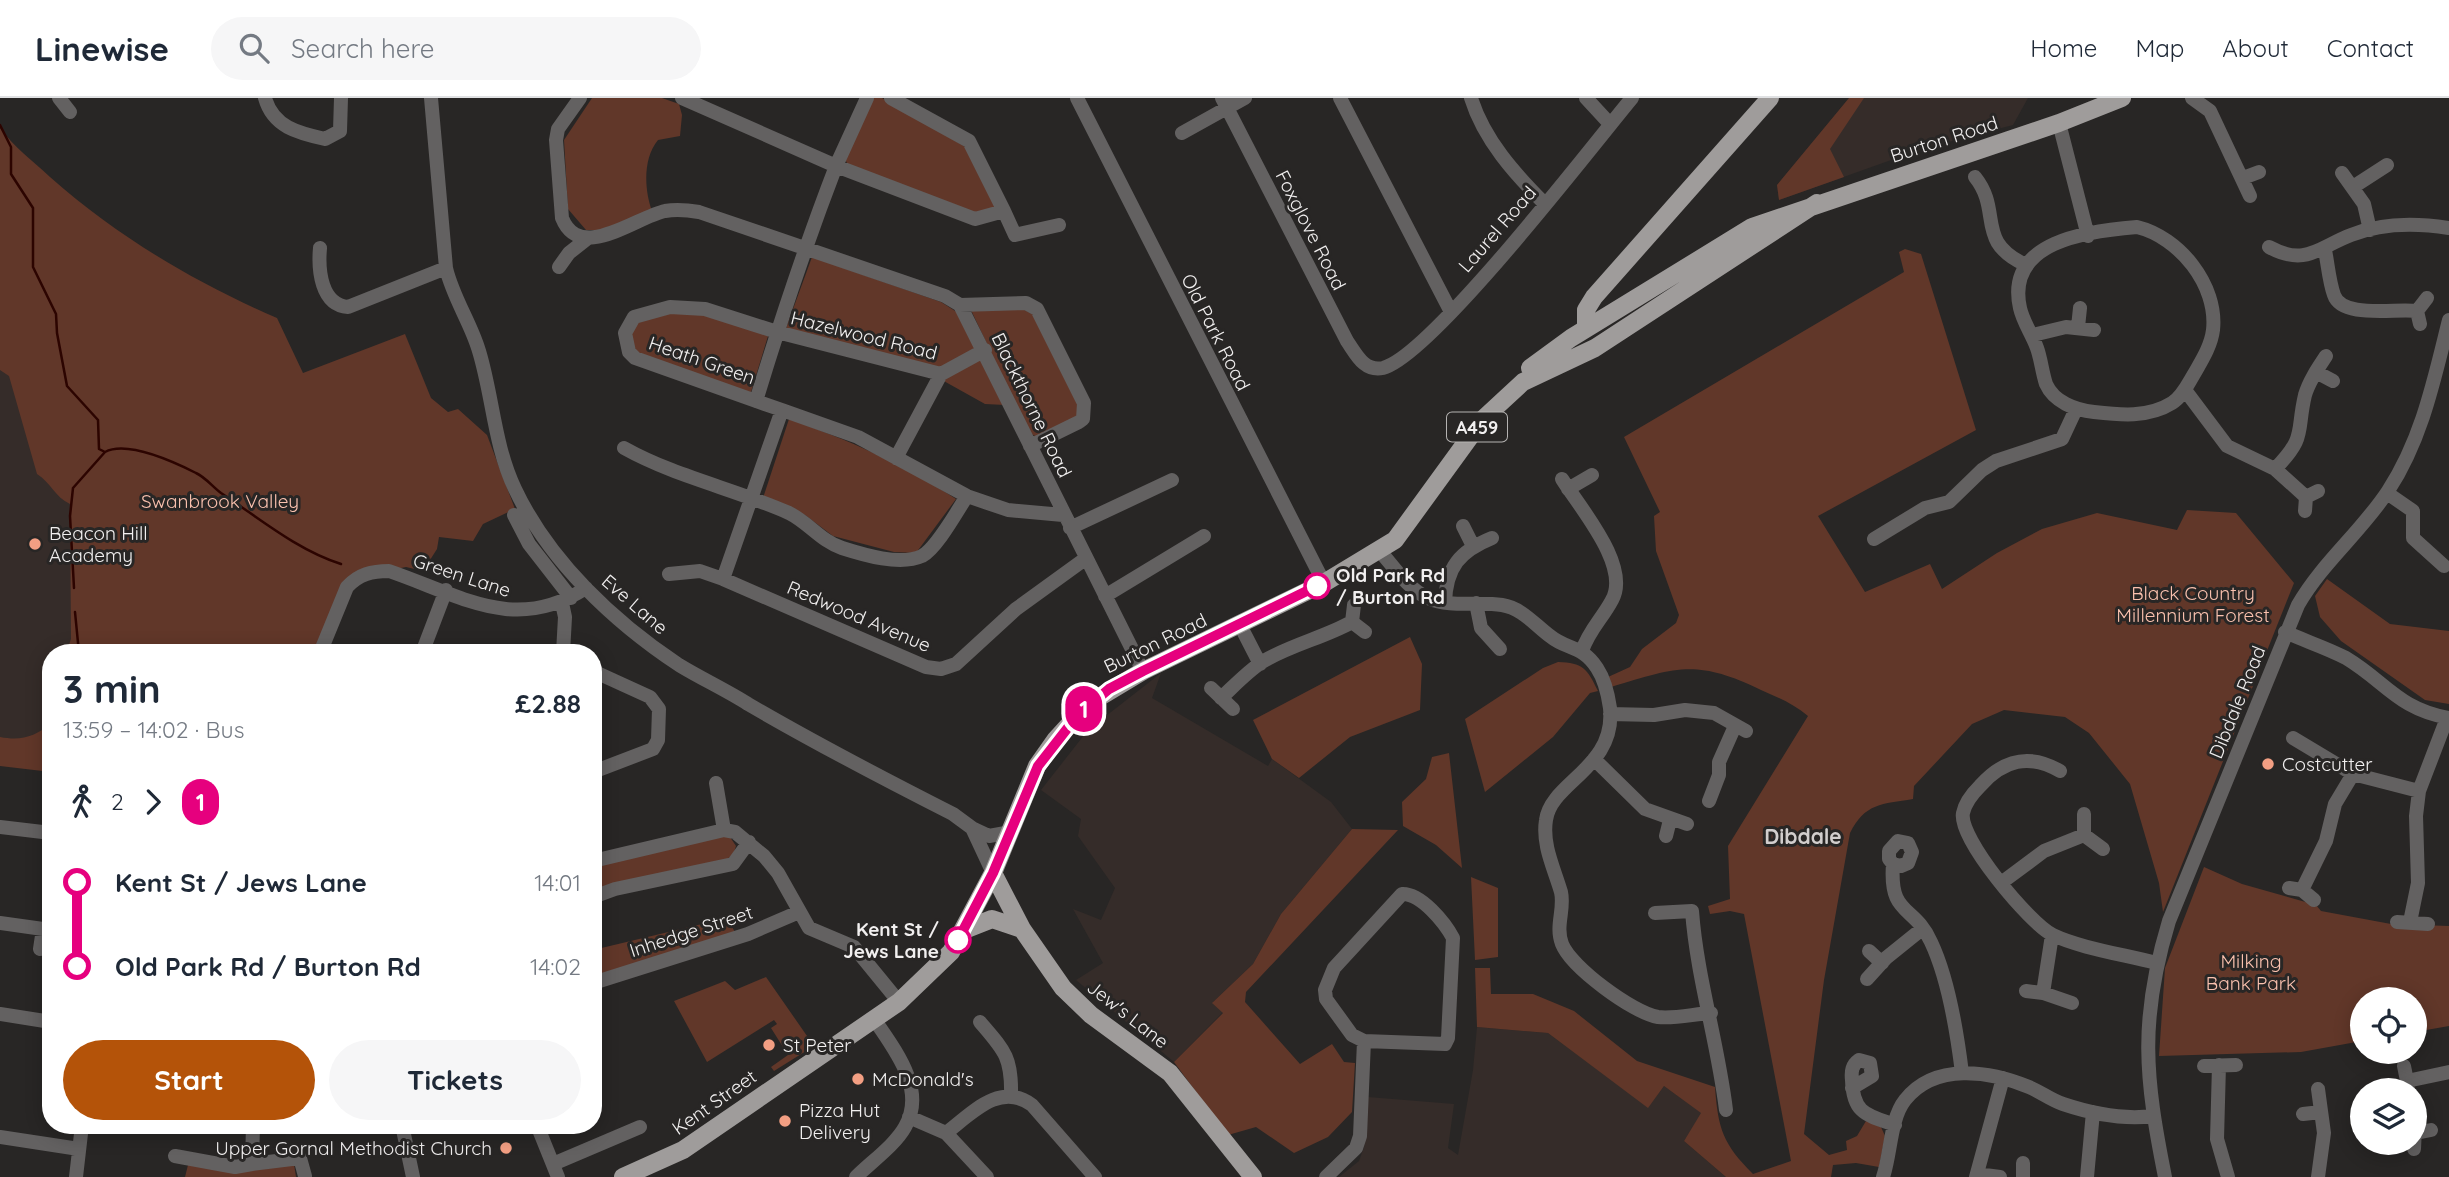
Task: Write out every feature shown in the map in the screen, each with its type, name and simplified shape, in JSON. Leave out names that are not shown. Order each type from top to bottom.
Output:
[{"type":"main road","points":[[1670,215],[1615,294],[1620,326],[1612,337],[1586,329],[1586,310],[1594,297],[1670,215],[1770,98]]},
{"type":"main road","name":"Burton Road","points":[[1586,329],[1752,227],[1817,202],[2059,123],[2122,98]]},
{"type":"main road","name":"Burton Road","points":[[1612,337],[1817,202]]},
{"type":"main road","points":[[1641,296],[1657,292],[1689,274],[1699,282]]},
{"type":"main road","name":"A459","points":[[1379,550],[1387,533],[1448,450],[1488,403],[1518,376],[1586,329]]},
{"type":"main road","name":"A459","points":[[1379,550],[1395,540],[1469,436],[1503,398],[1540,372],[1612,337]]},
{"type":"main road","name":"Burton Road","points":[[993,873],[1038,766],[1056,739],[1088,705],[1143,671],[1324,583],[1379,550]]},
{"type":"main road","name":"Jew's Lane","points":[[993,873],[1022,929],[1063,988],[1091,1015],[1170,1073],[1253,1177]]},
{"type":"main road","name":"Kent Street","points":[[623,1177],[683,1150],[899,1002],[951,951],[993,873]]},
{"type":"main road","points":[[964,930],[992,919],[1022,929]]},
{"type":"street","points":[[59,98],[70,111]]},
{"type":"street","points":[[265,98],[268,111],[276,120],[301,134],[325,139],[340,131],[341,98]]},
{"type":"street","name":"Eve Lane","points":[[431,98],[439,212],[450,286],[479,350],[501,453],[515,489],[533,521],[586,588],[631,629],[685,668],[811,741],[953,814],[971,828],[993,873]]},
{"type":"street","points":[[569,253],[560,208],[556,140],[558,129],[580,98]]},
{"type":"street","points":[[682,98],[836,166],[975,219],[1004,211]]},
{"type":"street","name":"Heath Green","points":[[777,332],[705,309],[680,307],[642,313],[634,317],[625,333],[629,352],[635,358],[756,401],[805,246],[836,166],[867,98]]},
{"type":"street","points":[[891,98],[969,141],[1015,235],[1059,225]]},
{"type":"street","name":"Old Park Road","points":[[1077,98],[1324,583]]},
{"type":"street","points":[[1182,132],[1224,103],[1245,98]]},
{"type":"street","points":[[1340,98],[1451,312]]},
{"type":"street","points":[[1471,98],[1488,134],[1517,176],[1545,204]]},
{"type":"street","points":[[1586,98],[1610,124]]},
{"type":"street","name":"Laurel Road","points":[[1377,368],[1384,368],[1420,344],[1451,312],[1632,98]]},
{"type":"street","points":[[2192,98],[2210,111],[2250,195]]},
{"type":"street","name":"Foxglove Road","points":[[1224,103],[1347,341],[1362,363],[1377,368]]},
{"type":"street","points":[[2059,123],[2088,236]]},
{"type":"street","points":[[2353,187],[2387,165]]},
{"type":"street","points":[[2243,178],[2259,172]]},
{"type":"street","points":[[2342,173],[2364,204],[2370,230]]},
{"type":"street","points":[[1985,182],[1995,242],[2010,258],[2026,265]]},
{"type":"street","points":[[559,267],[569,253],[588,238],[603,236],[663,212],[680,209],[699,212],[805,246],[945,296],[960,305],[1026,303],[1037,309],[1084,403],[1083,419],[1030,446]]},
{"type":"street","points":[[2269,247],[2280,253],[2296,255],[2325,250],[2351,235],[2370,230],[2418,224],[2449,228]]},
{"type":"street","points":[[565,226],[588,238]]},
{"type":"street","points":[[2119,229],[2144,229],[2167,241],[2190,262],[2206,293],[2213,328],[2211,342],[2185,390],[2174,402],[2142,414],[2076,409],[2057,398],[2046,384],[2033,335],[2020,308],[2026,265],[2036,252],[2045,247],[2088,236],[2119,229]]},
{"type":"street","points":[[320,248],[318,268],[330,300],[338,306],[348,307],[446,268]]},
{"type":"street","points":[[2325,250],[2334,297],[2341,305],[2357,311],[2419,317],[2427,298]]},
{"type":"street","name":"Blackthorne Road","points":[[960,305],[985,350],[1066,522],[1143,671]]},
{"type":"street","points":[[2078,327],[2080,308]]},
{"type":"street","name":"Dibdale Road","points":[[2165,1177],[2153,1116],[2146,1053],[2156,963],[2168,920],[2285,632],[2311,583],[2387,493],[2412,451],[2426,413],[2449,320]]},
{"type":"street","points":[[2033,335],[2066,327],[2094,330]]},
{"type":"street","name":"Hazelwood Road","points":[[777,332],[941,374]]},
{"type":"street","points":[[896,458],[941,374],[985,350]]},
{"type":"street","points":[[2275,469],[2297,442],[2302,427],[2306,393],[2326,356]]},
{"type":"street","points":[[2315,372],[2333,381]]},
{"type":"street","points":[[2185,390],[2227,446],[2275,469],[2310,500]]},
{"type":"street","points":[[756,401],[858,437],[967,496],[1008,510],[1066,522],[1172,480]]},
{"type":"street","points":[[1874,539],[1897,518],[1949,502],[1982,470],[1996,461],[2062,439],[2076,409]]},
{"type":"street","points":[[723,579],[782,410]]},
{"type":"street","points":[[624,448],[648,462],[790,514],[825,541],[876,556],[905,560],[922,556],[932,548],[967,496]]},
{"type":"street","points":[[1582,651],[1590,628],[1613,600],[1617,580],[1611,552],[1565,484],[1592,475]]},
{"type":"street","points":[[2387,493],[2413,511],[2413,538],[2444,566]]},
{"type":"street","points":[[514,515],[529,544],[567,600],[564,644]]},
{"type":"street","points":[[1463,526],[1473,546]]},
{"type":"street","points":[[1105,596],[1204,536]]},
{"type":"street","points":[[1445,603],[1451,568],[1473,546],[1492,538]]},
{"type":"street","points":[[1379,550],[1411,587],[1427,598],[1445,603],[1506,605],[1517,610],[1551,638],[1582,651],[1599,671],[1607,690],[1610,714],[1608,733],[1594,759],[1552,806],[1546,817],[1547,848],[1562,902],[1559,925],[1565,950],[1604,986],[1639,1010],[1657,1017],[1711,1013]]},
{"type":"street","name":"Redwood Avenue","points":[[669,574],[700,571],[723,579],[926,667],[941,669],[956,664],[1016,608],[1085,559]]},
{"type":"street","name":"Green Lane","points":[[324,644],[343,594],[355,579],[364,574],[390,571],[507,612],[526,612],[567,600],[586,588]]},
{"type":"street","points":[[425,644],[446,590]]},
{"type":"street","points":[[1476,603],[1481,628],[1489,645]]},
{"type":"street","points":[[1352,622],[1354,605]]},
{"type":"street","points":[[1352,622],[1365,632]]},
{"type":"street","points":[[1233,709],[1216,693],[1289,648],[1320,639],[1352,622]]},
{"type":"street","points":[[1240,625],[1260,664]]},
{"type":"street","points":[[2285,632],[2345,658],[2392,695],[2418,710],[2448,718],[2419,791],[2416,816],[2418,883],[2404,922],[2428,924]]},
{"type":"street","points":[[602,675],[650,697],[659,709],[658,740],[653,749],[602,769]]},
{"type":"street","points":[[1610,714],[1654,715],[1685,710],[1714,713],[1741,729],[1720,762],[1722,786],[1709,801]]},
{"type":"street","points":[[2303,737],[2353,774],[2419,791]]},
{"type":"street","points":[[1594,759],[1639,804],[1670,820],[1687,824]]},
{"type":"street","points":[[2060,771],[2034,760],[2007,764],[1987,778],[1967,802],[1963,813],[1963,826],[2001,883],[2028,917],[2052,935],[2156,963]]},
{"type":"street","points":[[2314,900],[2296,889],[2326,841],[2335,804],[2353,774]]},
{"type":"street","points":[[716,783],[724,830]]},
{"type":"street","points":[[2084,814],[2084,835]]},
{"type":"street","points":[[1666,836],[1670,820]]},
{"type":"street","points":[[0,828],[42,832]]},
{"type":"street","points":[[971,828],[989,836],[1011,832]]},
{"type":"street","points":[[602,859],[724,830],[734,832],[749,842],[778,873],[809,928],[854,947],[899,1002]]},
{"type":"street","points":[[2001,883],[2044,852],[2084,835]]},
{"type":"street","points":[[2084,835],[2103,849]]},
{"type":"street","points":[[602,893],[615,888],[733,864],[749,842]]},
{"type":"street","points":[[1893,864],[1891,887],[1894,898],[1933,944],[1957,1031],[1962,1073]]},
{"type":"street","points":[[1409,894],[1449,930],[1453,938],[1448,1038],[1440,1044],[1364,1041],[1352,1035],[1326,999],[1328,982],[1334,968],[1399,897],[1409,894]]},
{"type":"street","points":[[1655,913],[1699,909],[1694,945],[1711,1013],[1726,1110]]},
{"type":"street","name":"Inhedge Street","points":[[602,980],[747,934],[799,912]]},
{"type":"street","points":[[0,923],[42,929]]},
{"type":"street","points":[[1867,979],[1922,929]]},
{"type":"street","points":[[2043,993],[2052,935]]},
{"type":"street","points":[[40,949],[42,936]]},
{"type":"street","points":[[1869,951],[1882,963]]},
{"type":"street","points":[[2026,991],[2043,993],[2072,1003]]},
{"type":"street","points":[[0,1014],[42,1021]]},
{"type":"street","points":[[856,1177],[905,1129],[912,1098],[904,1064],[874,1019]]},
{"type":"street","points":[[980,1022],[1006,1053],[1011,1069],[1011,1095]]},
{"type":"street","points":[[1326,1177],[1356,1148],[1360,1136],[1364,1041]]},
{"type":"street","points":[[2228,1177],[2217,1139],[2211,1065],[2236,1065]]},
{"type":"street","points":[[2412,1078],[2449,1072]]},
{"type":"street","points":[[1883,1177],[1895,1125],[1905,1100],[1936,1075],[1962,1073],[2003,1078],[2061,1103],[2093,1112],[2127,1119],[2153,1116]]},
{"type":"street","points":[[2000,1177],[1977,1175],[2003,1078]]},
{"type":"street","points":[[1852,1088],[1859,1109],[1895,1125]]},
{"type":"street","points":[[2318,1089],[2324,1133],[2318,1177]]},
{"type":"street","points":[[946,1133],[991,1100],[1011,1095],[1032,1105],[1095,1177]]},
{"type":"street","points":[[2087,1177],[2093,1112]]},
{"type":"street","points":[[2304,1114],[2321,1112]]},
{"type":"street","points":[[909,1117],[946,1133],[986,1176]]},
{"type":"street","points":[[541,1134],[556,1170],[640,1127]]},
{"type":"street","points":[[2427,1131],[2431,1130]]},
{"type":"street","points":[[76,1177],[81,1134]]},
{"type":"street","points":[[252,1164],[253,1134]]},
{"type":"street","points":[[404,1134],[413,1177]]},
{"type":"street","points":[[0,1137],[79,1149]]},
{"type":"street","points":[[181,1161],[235,1167],[300,1158],[305,1176]]},
{"type":"shaded area","points":[[1849,98],[2028,98],[2013,125],[1922,149],[1779,200],[1777,185]]},
{"type":"shaded area","name":"Beacon Hill Academy","points":[[0,338],[70,489],[71,644],[42,644],[42,754],[0,766]]},
{"type":"shaded area","points":[[1161,673],[1152,698],[1268,766],[1272,759],[1331,802],[1352,829],[1281,914],[1253,964],[1213,1002],[1223,1012],[1174,1062],[1076,980],[1103,963],[1073,909],[1101,920],[1115,888],[1078,836],[1081,819],[1041,790],[1088,730]]},
{"type":"shaded area","points":[[1477,1027],[1548,1033],[1648,1107],[1664,1086],[1702,1113],[1684,1141],[1726,1177],[1339,1177],[1359,1161],[1364,1147],[1368,1097],[1454,1104],[1448,1148],[1458,1155],[1473,1070]]},
{"type":"green space","points":[[592,98],[662,98],[679,104],[682,115],[680,136],[658,140],[647,165],[646,184],[652,211],[602,230],[586,230],[568,209],[564,140]]},
{"type":"green space","points":[[872,98],[882,98],[969,149],[996,207],[981,216],[848,165],[845,159]]},
{"type":"green space","points":[[1849,98],[1864,98],[1830,149],[1844,177],[1779,200],[1777,185]]},
{"type":"green space","name":"Swanbrook Valley","points":[[0,128],[17,148],[102,219],[187,273],[277,318],[303,373],[405,334],[431,398],[448,412],[458,409],[487,435],[515,509],[483,524],[473,541],[439,537],[437,549],[423,571],[406,567],[360,576],[325,644],[69,644],[70,504],[60,498],[37,474],[9,376],[0,370]]},
{"type":"green space","points":[[1905,249],[1921,254],[1976,430],[1818,516],[1865,592],[1930,564],[1942,589],[1997,553],[2042,529],[2097,513],[2177,530],[2187,510],[2236,513],[2294,583],[2163,912],[2159,883],[2130,784],[2089,733],[2065,717],[2004,710],[1972,724],[1914,786],[1913,799],[1875,807],[1862,816],[1850,833],[1824,980],[1804,1134],[1829,1155],[1847,1150],[1846,1141],[1857,1136],[1866,1121],[1881,1127],[1885,1136],[1879,1167],[1856,1163],[1833,1165],[1831,1177],[1726,1177],[1684,1141],[1701,1113],[1664,1086],[1648,1108],[1548,1033],[1477,1027],[1475,968],[1490,968],[1491,994],[1533,994],[1574,1011],[1637,1061],[1715,1087],[1724,1135],[1735,1154],[1753,1174],[1791,1161],[1744,914],[1730,911],[1710,914],[1708,906],[1730,899],[1728,846],[1808,716],[1785,701],[1739,680],[1703,670],[1671,671],[1611,687],[1608,677],[1630,667],[1642,649],[1676,623],[1679,615],[1656,551],[1654,516],[1660,512],[1624,437],[1904,272],[1899,252]]},
{"type":"green space","points":[[812,257],[941,302],[963,316],[979,350],[940,369],[785,331]]},
{"type":"green space","points":[[1019,307],[1034,315],[1080,406],[1077,419],[1039,438],[1029,433],[971,310]]},
{"type":"green space","points":[[685,310],[704,312],[768,336],[751,392],[744,392],[637,353],[629,334],[634,322]]},
{"type":"green space","points":[[974,360],[983,360],[1005,405],[985,404],[942,380]]},
{"type":"green space","points":[[789,419],[875,454],[956,499],[916,553],[894,552],[833,536],[805,515],[763,498]]},
{"type":"green space","name":"Black Country Millennium Forest","points":[[2327,579],[2390,624],[2449,631],[2449,704],[2425,700],[2341,641],[2320,617],[2315,596]]},
{"type":"green space","points":[[1410,637],[1422,664],[1420,710],[1350,737],[1299,778],[1272,759],[1253,720]]},
{"type":"green space","points":[[1558,662],[1583,668],[1598,691],[1590,693],[1553,737],[1485,792],[1465,719],[1543,668]]},
{"type":"green space","points":[[42,730],[42,771],[0,766],[0,737],[27,737]]},
{"type":"green space","points":[[1449,753],[1462,868],[1436,845],[1403,826],[1402,802],[1426,779],[1432,757]]},
{"type":"green space","points":[[1352,829],[1398,830],[1246,992],[1245,1002],[1300,1064],[1332,1044],[1344,1062],[1355,1063],[1352,1112],[1328,1137],[1294,1153],[1256,1127],[1228,1135],[1174,1062],[1223,1013],[1212,1003],[1253,964],[1281,914]]},
{"type":"green space","points":[[728,834],[736,846],[733,855],[724,861],[602,889],[602,863]]},
{"type":"green space","name":"Milking Bank Park","points":[[2204,867],[2242,884],[2316,905],[2321,911],[2391,924],[2449,926],[2449,1026],[2427,1030],[2427,987],[2350,987],[2350,1043],[2301,1052],[2159,1056],[2165,968]]},
{"type":"green space","points":[[1471,877],[1498,888],[1498,957],[1475,960]]},
{"type":"green space","points":[[727,918],[736,934],[602,976],[602,948]]},
{"type":"green space","points":[[766,977],[814,1046],[774,1071],[771,1067],[788,1055],[771,1028],[777,1024],[774,1020],[707,1062],[674,1001],[725,981],[735,990]]},
{"type":"green space","points":[[294,1164],[296,1177],[185,1177],[188,1165]]},
{"type":"waterway","points":[[0,125],[11,147],[11,174],[33,208],[33,267],[56,314],[67,386],[98,420],[99,449],[105,452],[115,449],[138,450],[187,468],[294,542],[341,564]]},
{"type":"waterway","points":[[74,588],[70,516],[73,488],[105,452]]},
{"type":"waterway","points":[[75,612],[78,644]]},
{"type":"bus line","name":"1","points":[[958,940],[993,873],[1038,766],[1056,739],[1088,705],[1109,689],[1143,671],[1317,586]]},
{"type":"place","name":"Beacon Hill Academy","points":[[35,544]]},
{"type":"place","name":"Old Park Rd / Burton Rd","points":[[1317,586]]},
{"type":"place","name":"Costcutter","points":[[2268,764]]},
{"type":"place","name":"Kent St / Jews Lane","points":[[958,940]]},
{"type":"place","name":"St Peter","points":[[769,1045]]},
{"type":"place","name":"McDonald's","points":[[858,1079]]},
{"type":"place","name":"Pizza Hut Delivery","points":[[785,1121]]},
{"type":"place","name":"Upper Gornal Methodist Church","points":[[506,1148]]},
{"type":"district","name":"Dibdale","points":[[1803,836]]}]
